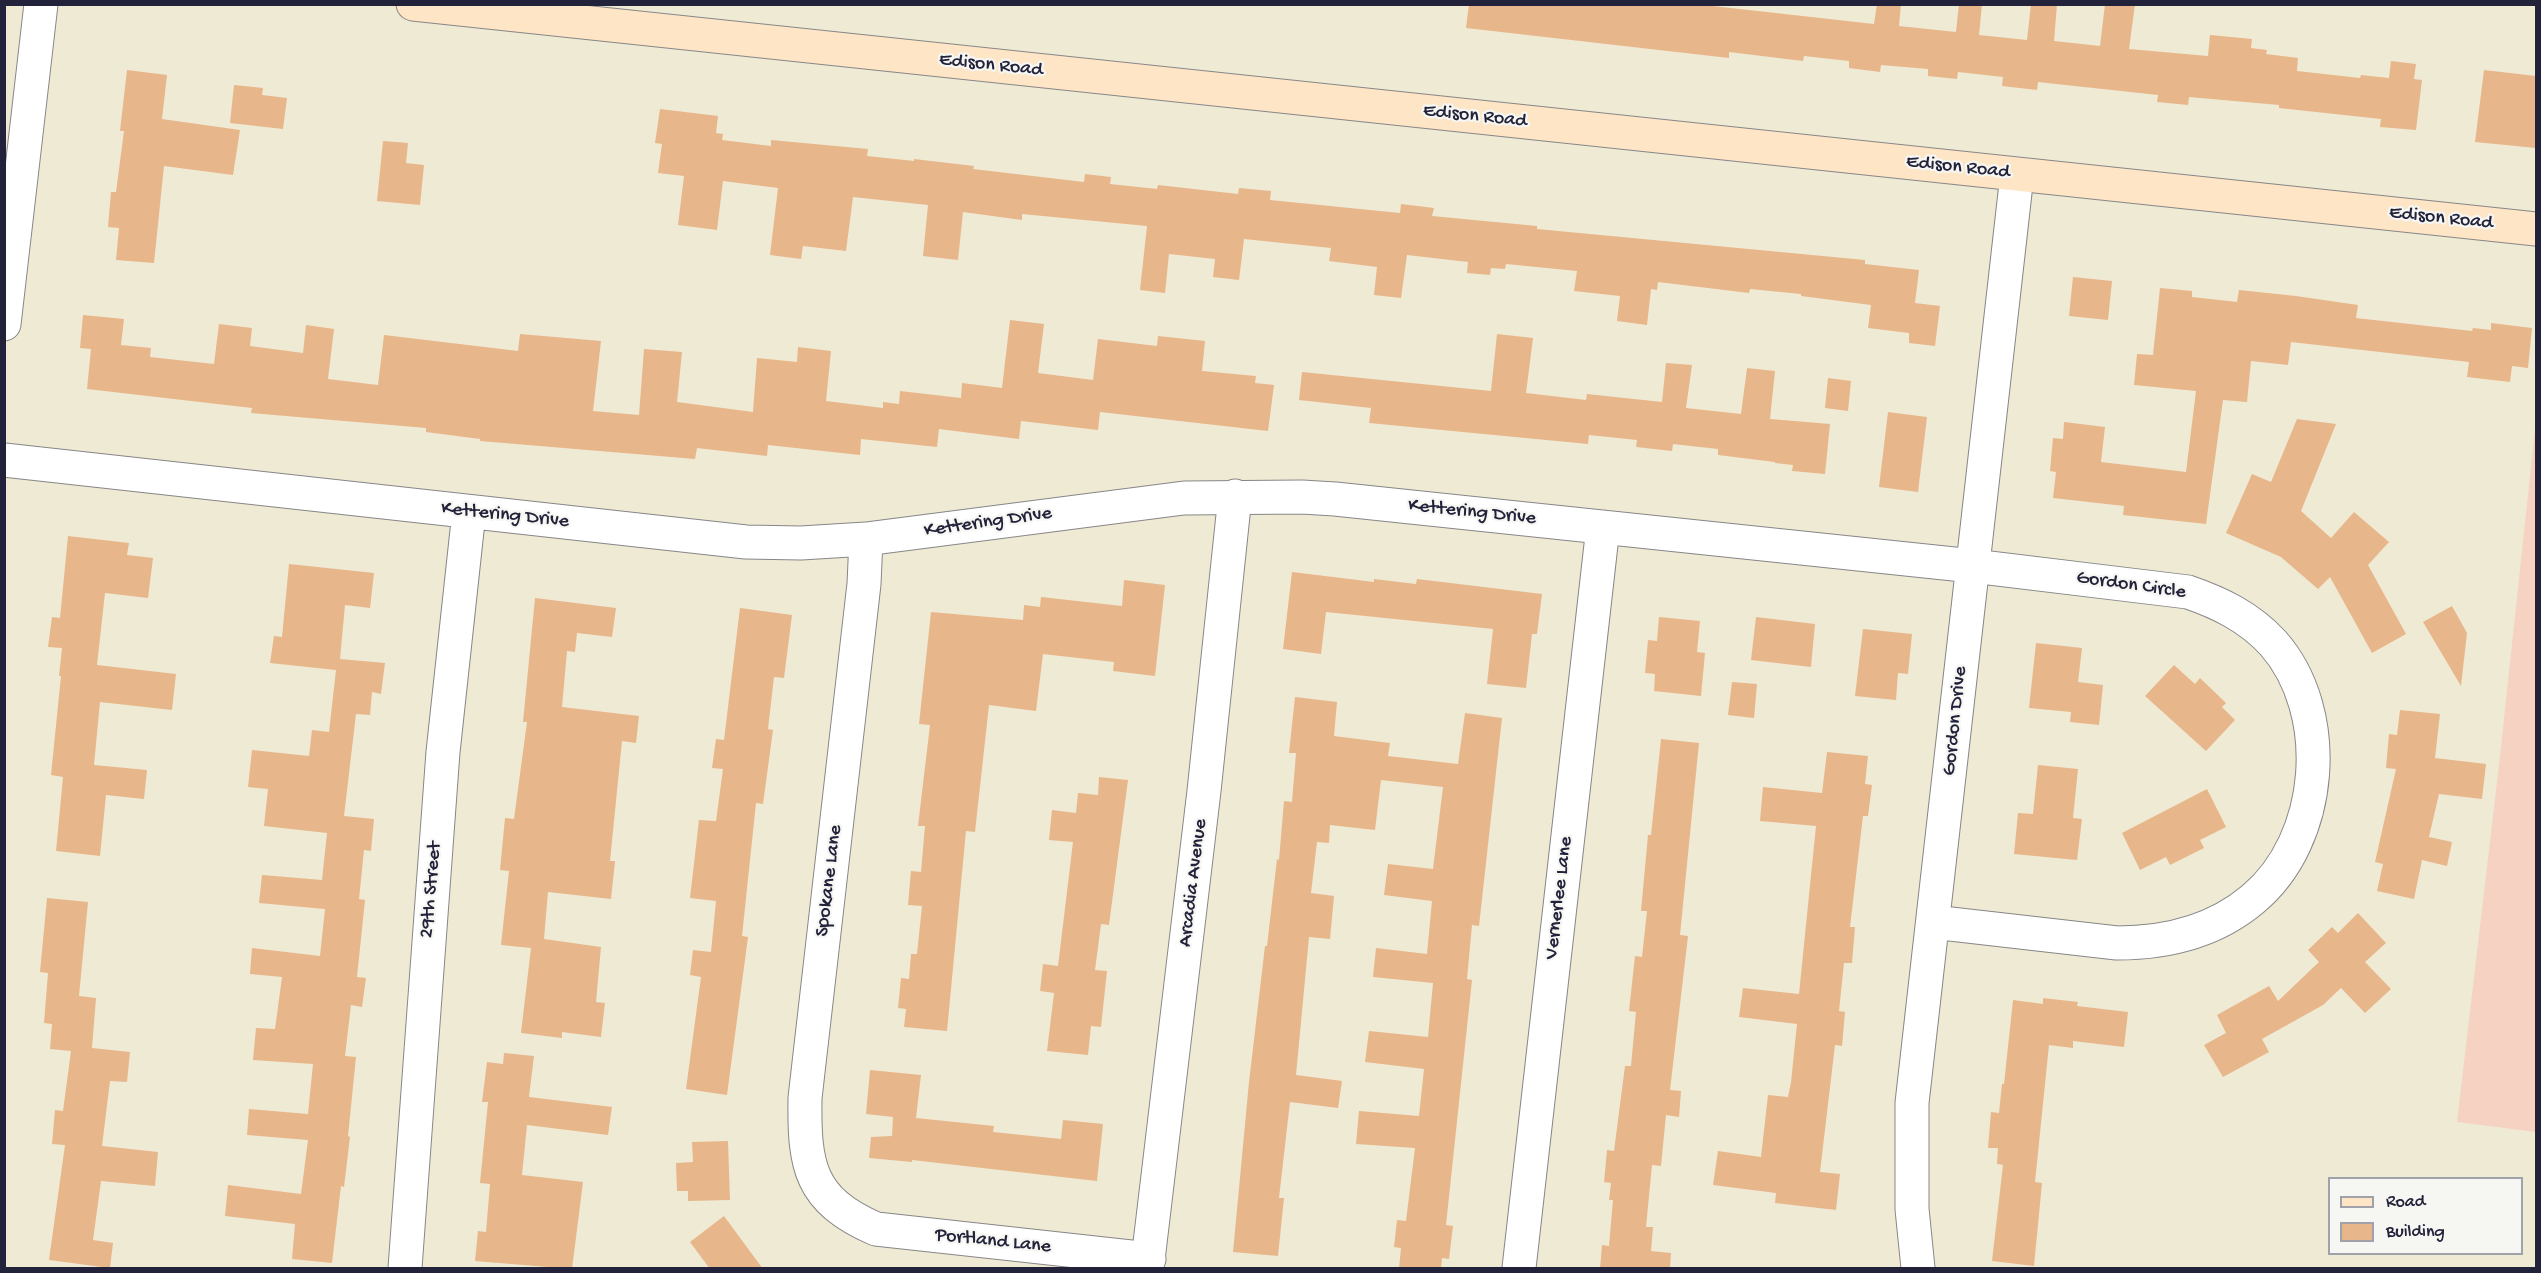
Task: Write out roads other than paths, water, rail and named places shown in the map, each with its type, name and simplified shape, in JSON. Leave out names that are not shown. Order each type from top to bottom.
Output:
[{"type":"main road","name":"Edison Road","points":[[413,4],[2536,229]]},
{"type":"street","points":[[4,324],[41,4]]},
{"type":"street","name":"Gordon Drive","points":[[1918,1269],[1912,1209],[1912,1103],[2017,175]]},
{"type":"street","name":"Kettering Drive","points":[[4,460],[746,542],[801,543],[866,539],[1184,498],[1235,496],[1335,499],[1973,566]]},
{"type":"street","name":"Arcadia Avenue","points":[[1148,1264],[1206,779],[1235,496]]},
{"type":"street","name":"29th Street","points":[[405,1269],[442,764],[469,512]]},
{"type":"street","name":"Vernerlee Lane","points":[[1519,1269],[1603,528]]},
{"type":"street","name":"Spokane Lane","points":[[842,1212],[823,1193],[811,1173],[804,1135],[805,1098],[864,584],[866,539]]},
{"type":"street","name":"Gordon Circle","points":[[1933,922],[2116,944],[2146,943],[2194,933],[2227,917],[2254,898],[2278,870],[2297,837],[2308,803],[2313,768],[2313,734],[2306,701],[2292,670],[2273,643],[2248,620],[2220,603],[2188,592],[1973,566]]},
{"type":"street","name":"Portland Lane","points":[[842,1212],[876,1229],[1148,1264]]}]
